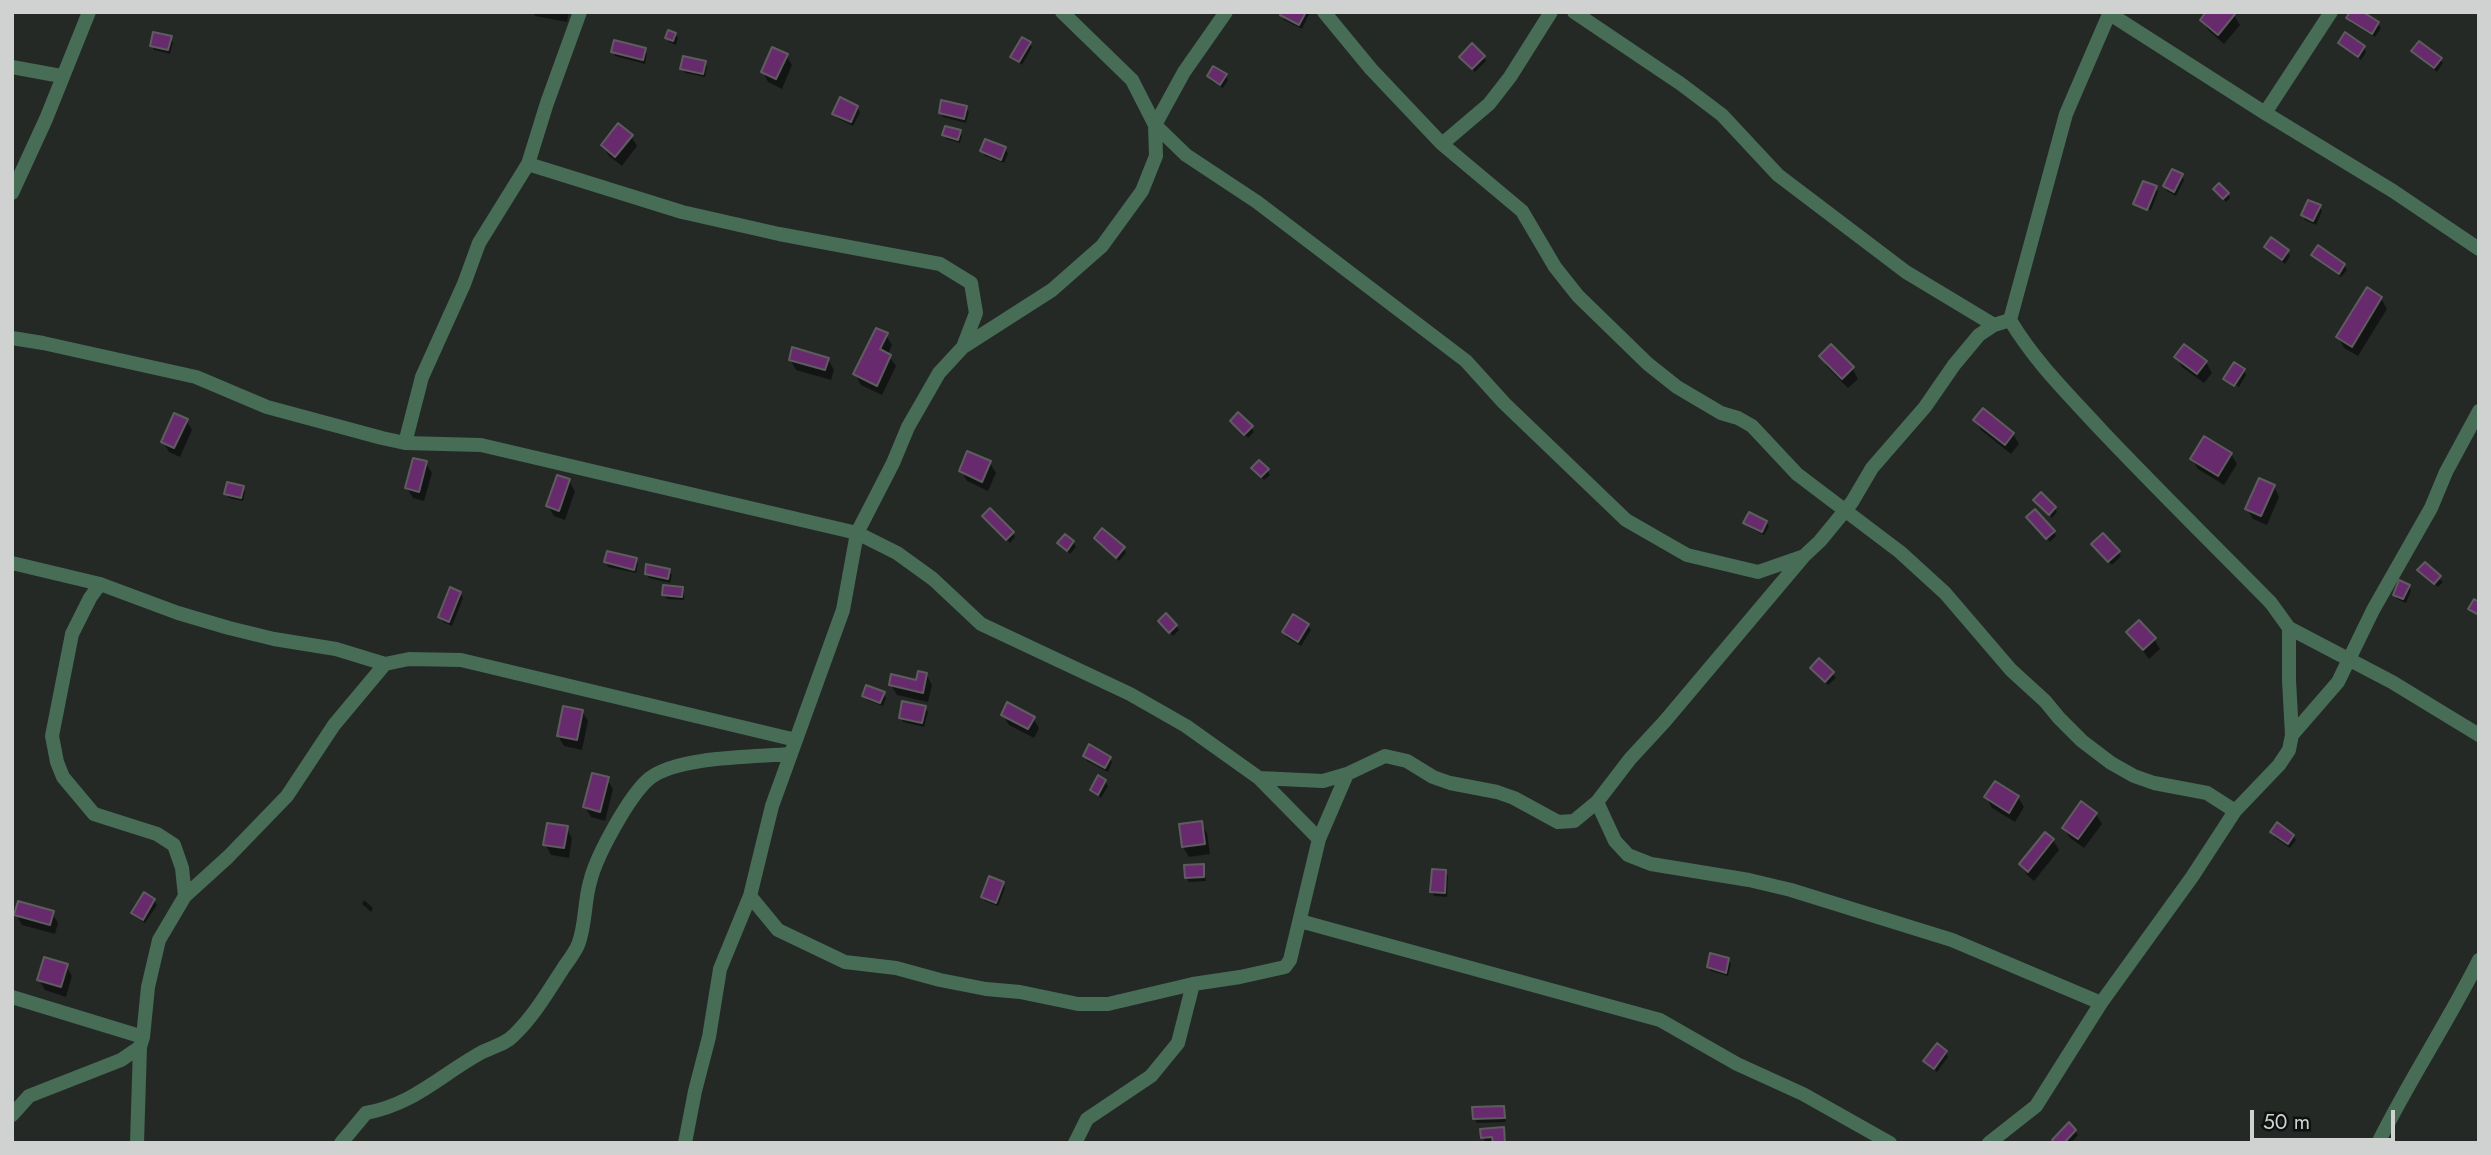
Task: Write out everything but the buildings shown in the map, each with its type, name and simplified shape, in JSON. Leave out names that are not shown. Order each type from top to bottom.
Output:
[{"type":"street","points":[[12,194],[89,12]]},
{"type":"street","points":[[405,443],[422,377],[464,284],[479,243],[528,164],[580,12]]},
{"type":"street","points":[[1062,12],[1132,80],[1154,125],[1186,155],[1258,202],[1466,361],[1504,403],[1626,520],[1687,555],[1734,568],[1758,572],[1804,556]]},
{"type":"street","points":[[685,1143],[709,1037],[720,969],[750,896],[772,806],[843,610],[857,533],[914,417],[939,373],[963,347],[1052,290],[1102,246],[1142,191],[1156,156],[1154,125],[1184,72],[1226,12]]},
{"type":"street","points":[[1324,12],[1371,69],[1442,144],[1522,211],[1555,267],[1578,296],[1603,318],[1621,341],[1677,387],[1720,413],[1738,418],[1752,426],[1797,474],[1900,552],[1945,593],[2011,670],[2088,745],[2111,763],[2154,783],[2207,793],[2235,811]]},
{"type":"street","points":[[1442,144],[1489,104],[1510,77],[1551,12]]},
{"type":"street","points":[[1574,12],[1722,115],[1778,175],[1906,272],[1994,325]]},
{"type":"street","points":[[2265,113],[2332,12]]},
{"type":"street","points":[[2479,249],[2393,191],[2265,113],[2110,13],[2066,114],[2010,320],[2027,348],[2054,379],[2271,603],[2289,628],[2392,682],[2479,735]]},
{"type":"street","points":[[12,67],[61,76]]},
{"type":"street","points":[[528,164],[682,212],[779,234],[940,264],[971,283],[976,313],[963,347]]},
{"type":"street","points":[[1259,778],[1323,780],[1348,774],[1385,757],[1407,761],[1433,777],[1450,783],[1514,798],[1558,822],[1574,821],[1597,802],[1630,758],[1665,721],[1804,556],[1820,541],[1852,502],[1872,468],[1925,407],[1979,335],[1994,325],[2010,320]]},
{"type":"street","points":[[12,338],[196,377],[267,407],[405,443],[481,445],[857,533],[906,559],[933,579],[981,624],[1153,707],[1186,726],[1259,778],[1319,839]]},
{"type":"street","points":[[2292,735],[2338,682],[2373,610],[2431,508],[2446,472],[2479,411]]},
{"type":"street","points":[[12,564],[100,584],[178,613],[229,628],[335,649],[385,664],[410,659],[461,660],[796,740]]},
{"type":"street","points":[[100,584],[72,634],[52,736],[57,762],[63,777],[94,814],[157,834],[174,845],[182,868],[185,896]]},
{"type":"street","points":[[1989,1143],[2036,1106],[2101,1003],[2192,877],[2235,811],[2279,765],[2289,750],[2292,735],[2289,628]]},
{"type":"street","points":[[137,1143],[141,1042],[148,987],[159,940],[185,896],[228,857],[287,796],[334,725],[385,664]]},
{"type":"street","points":[[341,1143],[366,1113],[385,1109],[418,1095],[479,1053],[512,1038],[531,1016],[578,945],[590,881],[618,819],[651,777],[671,766],[790,754]]},
{"type":"street","points":[[750,896],[778,930],[845,962],[896,968],[940,980],[1078,1004],[1108,1004],[1285,967],[1290,960],[1319,839],[1348,774]]},
{"type":"street","points":[[1597,802],[1615,841],[1628,855],[1651,864],[1749,880],[1791,890],[1952,940],[2101,1003]]},
{"type":"street","points":[[1300,921],[1660,1020],[1737,1065],[1803,1094],[1889,1143]]},
{"type":"street","points":[[2378,1143],[2403,1093],[2479,960]]},
{"type":"street","points":[[1074,1143],[1087,1119],[1152,1076],[1178,1043],[1185,1023],[1188,998],[1194,984]]},
{"type":"street","points":[[12,997],[141,1042]]},
{"type":"street","points":[[12,1115],[29,1096],[121,1060],[141,1042]]}]
